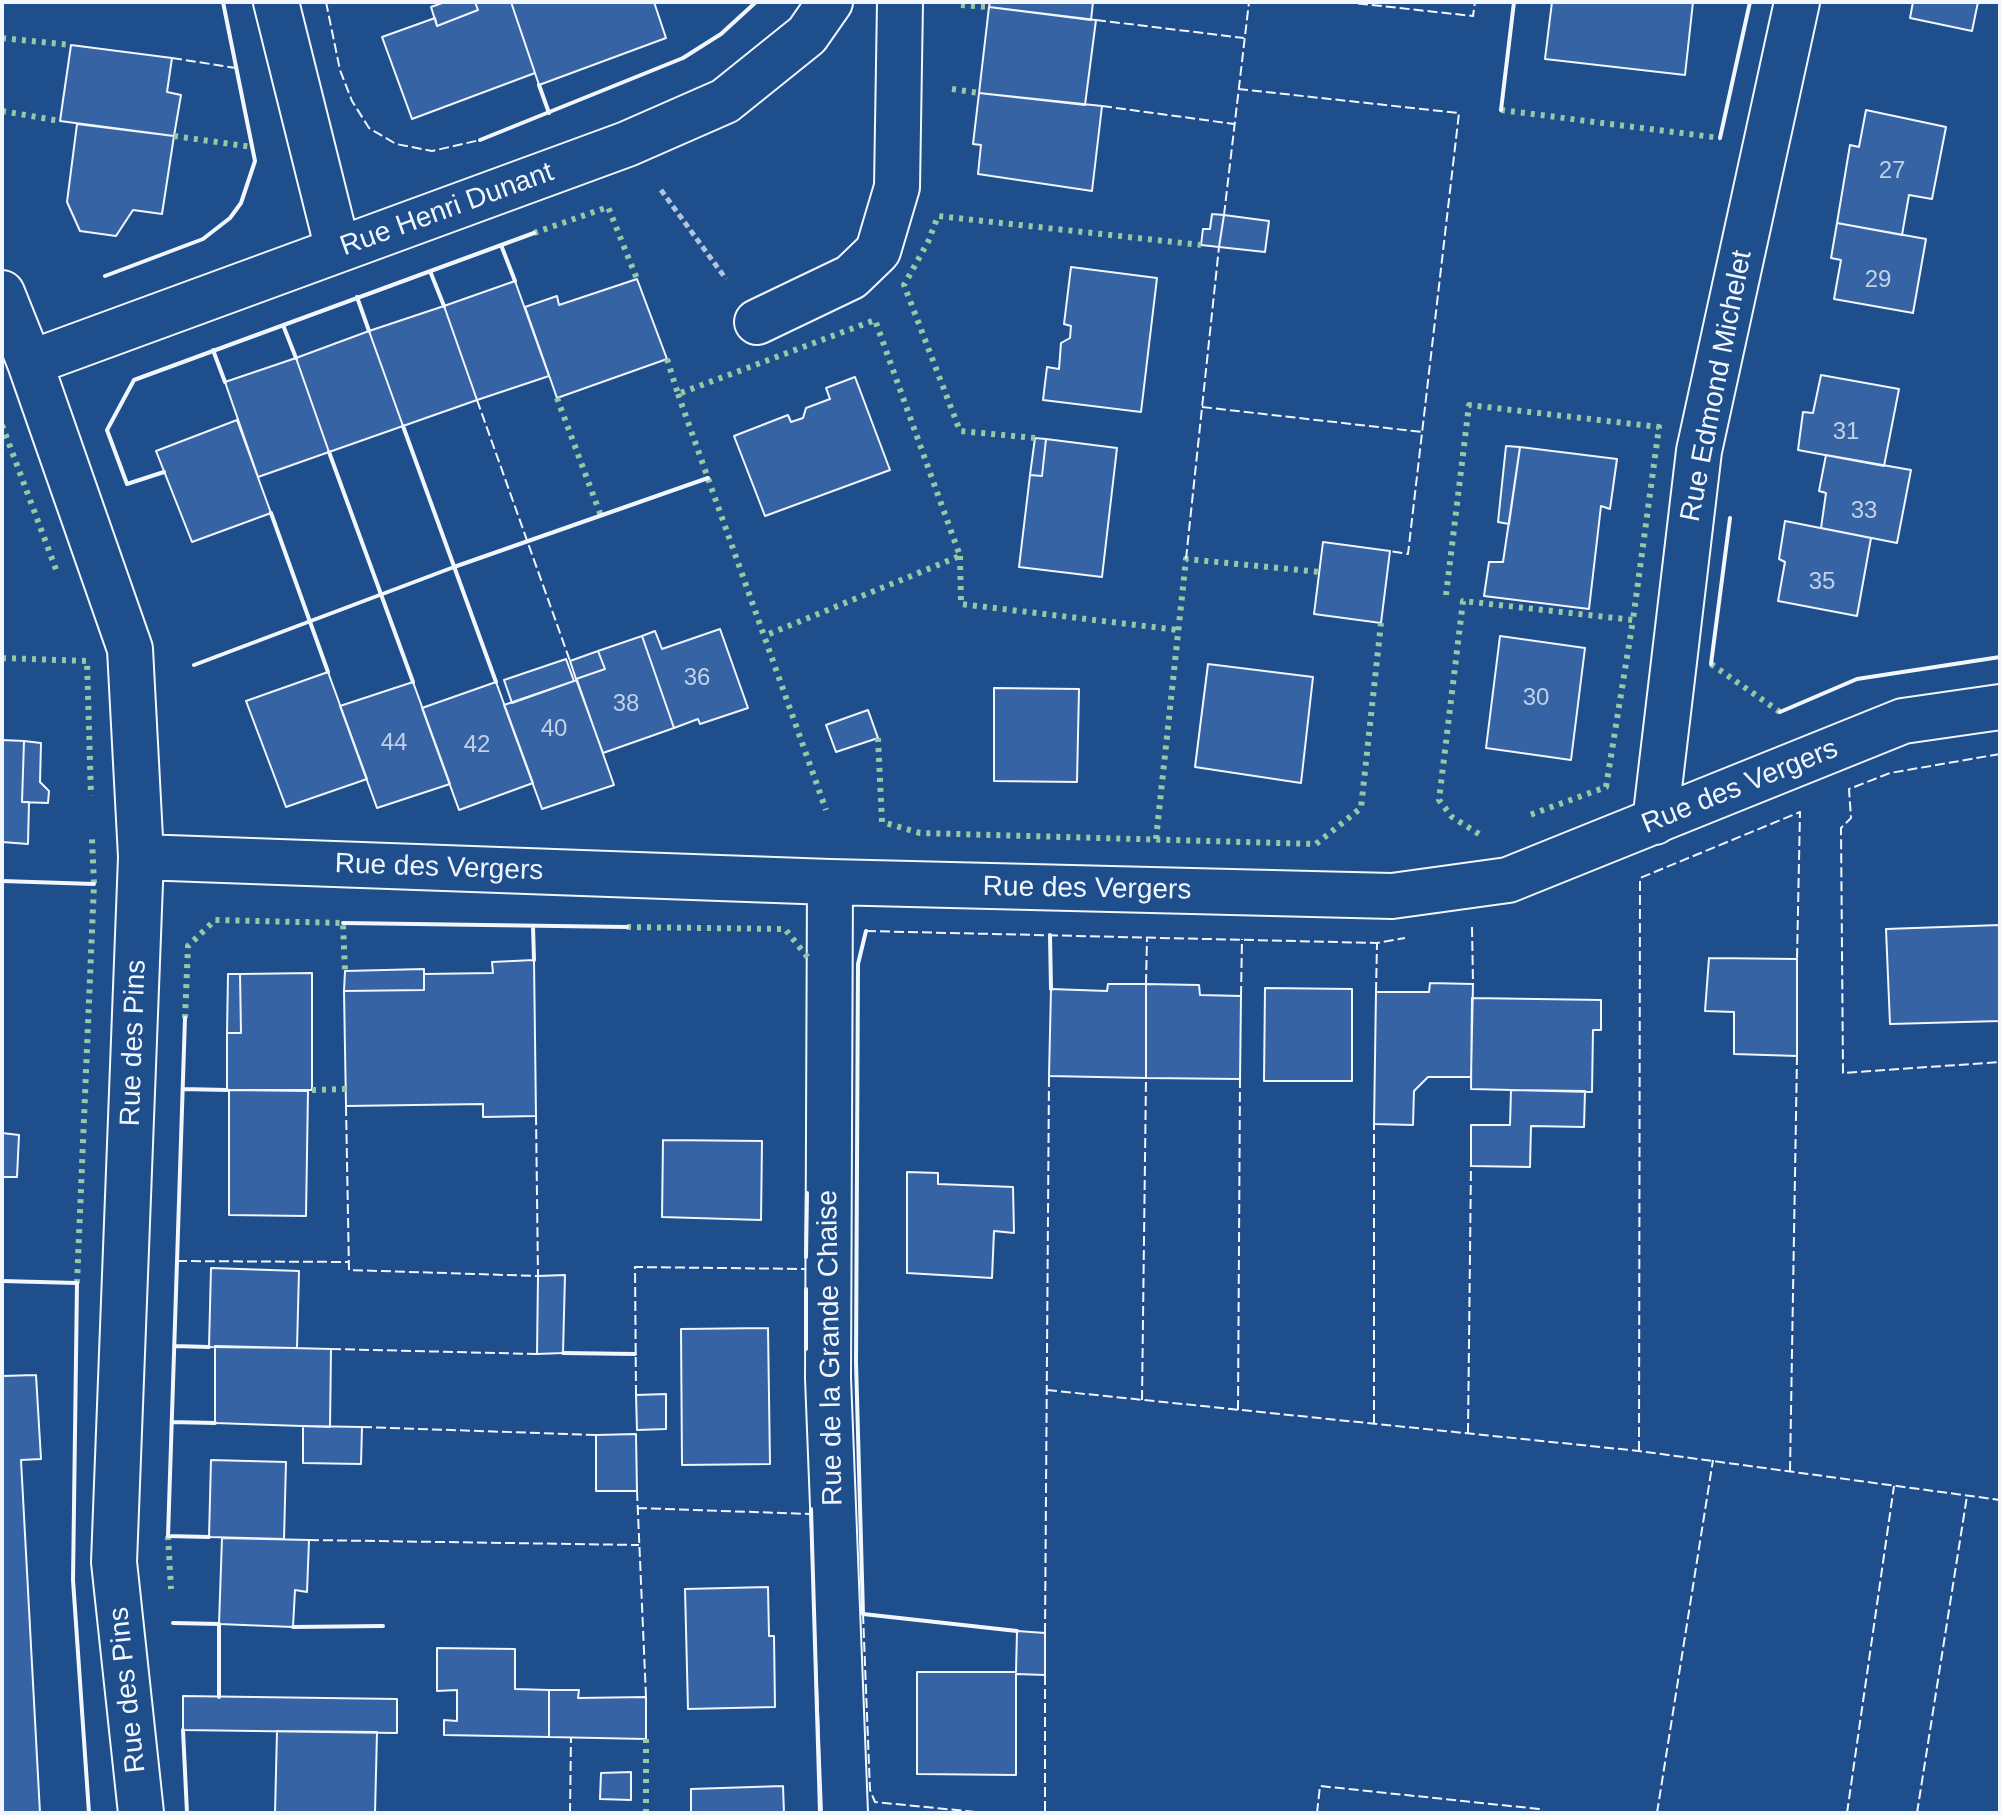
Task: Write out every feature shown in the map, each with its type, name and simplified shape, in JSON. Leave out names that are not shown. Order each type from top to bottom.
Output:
[{"type":"street","points":[[276,2],[338,250]]},
{"type":"street","name":"Rue Henri Dunant","points":[[30,363],[627,144],[725,101],[807,35],[830,2]]},
{"type":"street","points":[[757,322],[851,277],[878,251],[897,187],[900,2]]},
{"type":"street","name":"Rue Edmond Michelet","points":[[1655,822],[1699,451],[1797,2]]},
{"type":"street","name":"Rue des Pins","points":[[2,293],[30,363],[130,649],[141,857],[114,1562],[141,1813]]},
{"type":"street","name":"Rue des Vergers","points":[[141,857],[830,882],[1392,896],[1508,880],[1903,721],[2000,707]]},
{"type":"street","name":"Rue de la Grande Chaise","points":[[830,882],[828,1378],[845,1813]]},
{"type":"path","points":[[627,144],[757,322]]},
{"type":"building","points":[[445,2],[475,2],[478,10],[437,26],[431,7]]},
{"type":"building","points":[[475,2],[511,2],[535,73],[412,119],[382,37],[435,18],[437,26],[478,10]]},
{"type":"building","points":[[511,2],[654,2],[666,38],[539,85]]},
{"type":"building","points":[[990,2],[1093,2],[1091,20],[989,7]]},
{"type":"building","points":[[1552,2],[1693,2],[1685,75],[1545,59]]},
{"type":"building","points":[[1913,2],[1978,2],[1972,31],[1910,18]]},
{"type":"building","points":[[989,7],[1096,20],[1085,105],[979,93]]},
{"type":"building","points":[[71,45],[172,58],[167,92],[181,95],[174,136],[60,121]]},
{"type":"building","points":[[979,93],[1102,106],[1092,191],[978,174],[981,145],[973,144]]},
{"type":"building","points":[[1866,110],[1946,127],[1932,199],[1909,195],[1902,235],[1837,223],[1850,145],[1859,147]]},
{"type":"building","points":[[77,124],[174,136],[162,214],[133,210],[116,236],[80,231],[67,202]]},
{"type":"building","points":[[1212,214],[1224,215],[1219,247],[1201,245],[1203,229],[1210,229]]},
{"type":"building","points":[[1224,215],[1269,221],[1265,252],[1219,247]]},
{"type":"building","points":[[1837,223],[1926,239],[1913,313],[1834,299],[1841,260],[1831,258]]},
{"type":"building","points":[[1071,267],[1157,278],[1141,412],[1043,400],[1047,367],[1059,369],[1061,343],[1070,338],[1071,326],[1064,324]]},
{"type":"building","points":[[637,279],[667,359],[557,398],[525,307],[557,296],[559,305]]},
{"type":"building","points":[[515,281],[549,376],[477,400],[444,306]]},
{"type":"building","points":[[444,306],[477,400],[403,426],[369,331]]},
{"type":"building","points":[[369,331],[403,426],[329,452],[296,358]]},
{"type":"building","points":[[296,358],[329,452],[258,477],[225,382]]},
{"type":"building","points":[[1821,375],[1899,389],[1884,466],[1798,450],[1803,412],[1813,413]]},
{"type":"building","points":[[855,377],[890,470],[765,516],[734,436],[788,415],[791,422],[803,418],[806,408],[830,399],[826,388]]},
{"type":"building","points":[[237,420],[271,513],[192,542],[156,451]]},
{"type":"building","points":[[1035,438],[1046,439],[1042,476],[1030,475]]},
{"type":"building","points":[[1046,439],[1117,448],[1102,577],[1019,567],[1030,475],[1042,476]]},
{"type":"building","points":[[1506,446],[1520,447],[1509,524],[1498,522]]},
{"type":"building","points":[[1520,447],[1617,459],[1610,509],[1601,506],[1589,609],[1484,596],[1489,562],[1503,562]]},
{"type":"building","points":[[1826,455],[1911,470],[1897,543],[1821,528],[1826,493],[1819,491]]},
{"type":"building","points":[[1785,521],[1871,538],[1857,616],[1778,601],[1785,562],[1779,559]]},
{"type":"building","points":[[1323,542],[1390,551],[1381,623],[1314,614]]},
{"type":"building","points":[[720,629],[748,708],[700,724],[698,719],[674,728],[642,636],[655,631],[662,649]]},
{"type":"building","points":[[642,636],[674,728],[603,753],[576,679],[605,669],[598,651]]},
{"type":"building","points":[[1500,636],[1585,648],[1571,760],[1486,748]]},
{"type":"building","points":[[598,651],[605,669],[576,679],[570,661]]},
{"type":"building","points":[[566,659],[574,681],[512,703],[504,680]]},
{"type":"building","points":[[1208,664],[1313,677],[1301,783],[1195,767]]},
{"type":"building","points":[[328,672],[367,779],[286,807],[246,701]]},
{"type":"building","points":[[577,680],[614,785],[542,809],[504,705]]},
{"type":"building","points":[[413,682],[450,784],[377,808],[340,706]]},
{"type":"building","points":[[496,682],[533,783],[459,810],[422,708]]},
{"type":"building","points":[[994,688],[1079,689],[1077,782],[994,781]]},
{"type":"building","points":[[868,710],[878,738],[836,752],[826,725]]},
{"type":"building","points":[[2,740],[24,741],[22,802],[29,802],[28,844],[2,842]]},
{"type":"building","points":[[24,741],[41,743],[40,782],[49,791],[48,803],[22,802]]},
{"type":"building","points":[[2000,925],[2000,1021],[1890,1024],[1886,929]]},
{"type":"building","points":[[1709,958],[1797,959],[1797,1056],[1734,1054],[1734,1012],[1705,1011]]},
{"type":"building","points":[[534,960],[536,1116],[483,1117],[483,1104],[346,1106],[344,991],[424,990],[424,974],[493,973],[492,962]]},
{"type":"building","points":[[424,969],[424,990],[344,991],[345,971]]},
{"type":"building","points":[[312,973],[312,1090],[227,1090],[227,1033],[241,1033],[240,974]]},
{"type":"building","points":[[228,974],[240,974],[241,1033],[227,1033]]},
{"type":"building","points":[[1430,983],[1473,984],[1471,1077],[1428,1077],[1414,1091],[1413,1125],[1374,1124],[1376,992],[1429,992]]},
{"type":"building","points":[[1108,984],[1146,984],[1146,1078],[1049,1076],[1051,989],[1107,991]]},
{"type":"building","points":[[1146,984],[1199,985],[1200,995],[1241,996],[1240,1079],[1146,1078]]},
{"type":"building","points":[[1265,988],[1352,989],[1352,1081],[1264,1081]]},
{"type":"building","points":[[1472,998],[1601,1000],[1601,1030],[1593,1030],[1592,1092],[1471,1089]]},
{"type":"building","points":[[229,1090],[308,1091],[306,1216],[229,1215]]},
{"type":"building","points":[[1511,1090],[1585,1091],[1584,1127],[1531,1126],[1530,1167],[1471,1166],[1471,1125],[1510,1125]]},
{"type":"building","points":[[2,1133],[19,1135],[17,1177],[2,1177]]},
{"type":"building","points":[[663,1140],[762,1141],[761,1220],[662,1217]]},
{"type":"building","points":[[907,1172],[938,1173],[938,1184],[1013,1187],[1014,1233],[994,1231],[992,1278],[907,1273]]},
{"type":"building","points":[[211,1268],[299,1271],[297,1348],[209,1347]]},
{"type":"building","points":[[565,1275],[563,1353],[537,1354],[538,1276]]},
{"type":"building","points":[[768,1328],[770,1464],[682,1465],[681,1329]]},
{"type":"building","points":[[215,1346],[331,1349],[330,1427],[215,1423]]},
{"type":"building","points":[[36,1375],[41,1459],[21,1460],[40,1813],[2,1813],[2,1376]]},
{"type":"building","points":[[666,1394],[666,1429],[637,1430],[636,1395]]},
{"type":"building","points":[[303,1426],[362,1427],[361,1464],[303,1463]]},
{"type":"building","points":[[636,1434],[637,1491],[596,1491],[596,1435]]},
{"type":"building","points":[[211,1460],[286,1462],[284,1539],[209,1537]]},
{"type":"building","points":[[222,1538],[309,1540],[307,1592],[295,1590],[293,1627],[219,1624]]},
{"type":"building","points":[[768,1587],[769,1636],[774,1636],[775,1707],[688,1709],[685,1589]]},
{"type":"building","points":[[1017,1631],[1045,1633],[1045,1675],[1016,1674],[1016,1775],[917,1774],[917,1672],[1016,1672]]},
{"type":"building","points":[[437,1648],[515,1649],[515,1689],[549,1690],[549,1737],[444,1735],[444,1720],[457,1721],[457,1690],[437,1691]]},
{"type":"building","points":[[549,1690],[579,1690],[578,1698],[646,1697],[646,1739],[549,1737]]},
{"type":"building","points":[[183,1696],[397,1699],[397,1733],[183,1730]]},
{"type":"building","points":[[277,1731],[377,1732],[375,1813],[275,1813]]},
{"type":"building","points":[[631,1772],[631,1800],[600,1799],[601,1773]]},
{"type":"building","points":[[783,1786],[784,1813],[691,1813],[691,1789]]},
{"type":"hedge","points":[[961,5],[989,7]]},
{"type":"hedge","points":[[2,38],[71,45]]},
{"type":"hedge","points":[[952,89],[979,93]]},
{"type":"hedge","points":[[1501,110],[1720,138]]},
{"type":"hedge","points":[[2,111],[60,121]]},
{"type":"hedge","points":[[174,136],[252,147]]},
{"type":"hedge","points":[[534,233],[608,207],[637,279]]},
{"type":"hedge","points":[[1035,438],[960,431],[904,285],[928,242],[938,216],[1201,245]]},
{"type":"hedge","points":[[667,359],[678,394],[875,320],[960,556],[764,636]]},
{"type":"hedge","points":[[678,394],[826,810]]},
{"type":"hedge","points":[[557,398],[601,516]]},
{"type":"hedge","points":[[1446,595],[1469,405],[1659,427],[1633,620]]},
{"type":"hedge","points":[[2,425],[57,572]]},
{"type":"hedge","points":[[960,556],[961,604],[1178,630]]},
{"type":"hedge","points":[[1156,839],[1186,559],[1320,572]]},
{"type":"hedge","points":[[1479,834],[1452,817],[1439,800],[1463,601],[1633,620],[1606,787],[1527,816]]},
{"type":"hedge","points":[[878,738],[882,822],[920,833],[1316,844],[1361,808],[1381,623]]},
{"type":"hedge","points":[[2,658],[87,661],[91,796]]},
{"type":"hedge","points":[[1711,664],[1780,712]]},
{"type":"hedge","points":[[77,1283],[94,884],[92,839]]},
{"type":"hedge","points":[[185,1018],[188,946],[215,920],[343,923],[345,971]]},
{"type":"hedge","points":[[627,927],[785,929],[809,959]]},
{"type":"hedge","points":[[312,1090],[346,1089]]},
{"type":"hedge","points":[[168,1536],[171,1589]]},
{"type":"hedge","points":[[646,1739],[646,1813]]},
{"type":"fence","points":[[326,2],[340,70],[352,101],[369,128],[396,144],[432,151],[480,140]]},
{"type":"fence","points":[[1224,215],[1249,2]]},
{"type":"fence","points":[[1344,2],[1473,16],[1475,2]]},
{"type":"fence","points":[[1096,20],[1244,38]]},
{"type":"fence","points":[[172,58],[236,68]]},
{"type":"fence","points":[[1238,89],[1459,113],[1408,554],[1390,551]]},
{"type":"fence","points":[[1102,106],[1234,124]]},
{"type":"fence","points":[[1186,559],[1219,247]]},
{"type":"fence","points":[[477,400],[570,661]]},
{"type":"fence","points":[[1202,407],[1422,432]]},
{"type":"fence","points":[[2000,754],[1890,773],[1849,789],[1851,818],[1841,828],[1843,1073],[2000,1062]]},
{"type":"fence","points":[[1639,1451],[1640,878],[1800,812],[1797,959]]},
{"type":"fence","points":[[1472,927],[1473,984]]},
{"type":"fence","points":[[866,931],[1377,943],[1405,938]]},
{"type":"fence","points":[[1146,984],[1147,937]]},
{"type":"fence","points":[[1241,996],[1242,939]]},
{"type":"fence","points":[[1376,992],[1377,943]]},
{"type":"fence","points":[[1790,1471],[1797,1056]]},
{"type":"fence","points":[[1045,1633],[1049,1076]]},
{"type":"fence","points":[[1142,1400],[1146,1078]]},
{"type":"fence","points":[[1238,1410],[1240,1079]]},
{"type":"fence","points":[[346,1106],[349,1270],[538,1276],[536,1116]]},
{"type":"fence","points":[[1374,1124],[1374,1424]]},
{"type":"fence","points":[[1468,1433],[1471,1166]]},
{"type":"fence","points":[[177,1261],[349,1262]]},
{"type":"fence","points":[[636,1395],[635,1267],[806,1269]]},
{"type":"fence","points":[[331,1349],[537,1354]]},
{"type":"fence","points":[[1047,1390],[1639,1451],[2000,1500]]},
{"type":"fence","points":[[362,1427],[596,1435]]},
{"type":"fence","points":[[1657,1813],[1713,1460]]},
{"type":"fence","points":[[1847,1813],[1894,1486]]},
{"type":"fence","points":[[637,1491],[646,1697]]},
{"type":"fence","points":[[1917,1813],[1967,1496]]},
{"type":"fence","points":[[637,1508],[811,1514]]},
{"type":"fence","points":[[309,1540],[639,1545]]},
{"type":"fence","points":[[863,1614],[870,1790],[875,1802],[986,1813]]},
{"type":"fence","points":[[1045,1675],[1045,1813]]},
{"type":"fence","points":[[570,1813],[571,1737]]},
{"type":"fence","points":[[1317,1813],[1320,1786],[1539,1809],[1539,1813]]},
{"type":"wall","points":[[105,276],[203,239],[230,218],[241,203],[255,161],[223,2]]},
{"type":"wall","points":[[480,140],[683,58],[721,34],[756,2]]},
{"type":"wall","points":[[1501,110],[1514,2]]},
{"type":"wall","points":[[1720,138],[1750,2]]},
{"type":"wall","points":[[539,85],[549,113]]},
{"type":"wall","points":[[164,472],[127,484],[107,430],[134,380],[534,233]]},
{"type":"wall","points":[[501,245],[515,281]]},
{"type":"wall","points":[[430,271],[444,306]]},
{"type":"wall","points":[[357,297],[369,331]]},
{"type":"wall","points":[[283,325],[296,358]]},
{"type":"wall","points":[[213,350],[225,382]]},
{"type":"wall","points":[[403,426],[496,682]]},
{"type":"wall","points":[[329,452],[413,682]]},
{"type":"wall","points":[[194,665],[454,567],[708,478]]},
{"type":"wall","points":[[271,513],[328,672]]},
{"type":"wall","points":[[1711,664],[1730,518]]},
{"type":"wall","points":[[1780,712],[1857,679],[2000,657]]},
{"type":"wall","points":[[2,881],[94,884]]},
{"type":"wall","points":[[343,923],[627,927]]},
{"type":"wall","points":[[533,926],[534,960]]},
{"type":"wall","points":[[866,931],[858,964],[856,1362],[863,1614],[1017,1631]]},
{"type":"wall","points":[[1050,935],[1051,989]]},
{"type":"wall","points":[[185,1018],[168,1536],[209,1537]]},
{"type":"wall","points":[[183,1089],[227,1090]]},
{"type":"wall","points":[[806,1257],[807,1193]]},
{"type":"wall","points":[[2,1281],[77,1283],[73,1580],[89,1813]]},
{"type":"wall","points":[[806,1289],[806,1349]]},
{"type":"wall","points":[[174,1346],[209,1347]]},
{"type":"wall","points":[[563,1353],[635,1354]]},
{"type":"wall","points":[[172,1422],[215,1423]]},
{"type":"wall","points":[[811,1509],[820,1813]]},
{"type":"wall","points":[[173,1623],[219,1624],[219,1697]]},
{"type":"wall","points":[[293,1627],[383,1626]]},
{"type":"wall","points":[[183,1730],[187,1813]]}]
